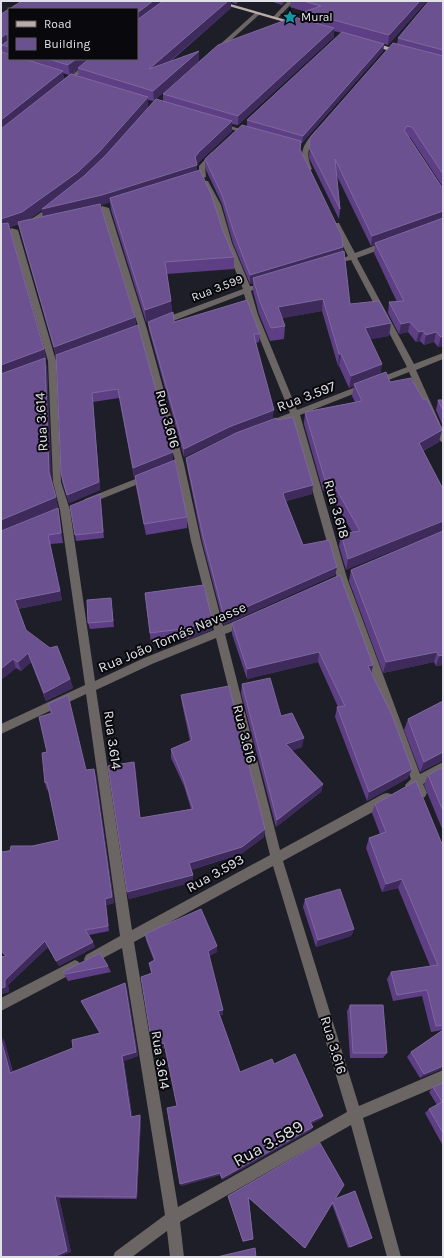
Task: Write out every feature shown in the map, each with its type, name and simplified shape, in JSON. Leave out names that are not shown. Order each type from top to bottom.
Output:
[{"type":"main road","points":[[214,1],[304,26]]},
{"type":"main road","points":[[361,41],[405,53]]},
{"type":"street","points":[[276,18],[291,1]]},
{"type":"street","points":[[212,55],[258,13]]},
{"type":"street","points":[[58,88],[95,60]]},
{"type":"street","points":[[62,76],[77,81]]},
{"type":"street","points":[[208,121],[261,136]]},
{"type":"street","points":[[233,135],[244,124]]},
{"type":"street","points":[[312,176],[301,147],[325,124]]},
{"type":"street","points":[[189,181],[203,177],[200,168],[202,164],[222,146]]},
{"type":"street","name":"Rua 3.618","points":[[203,177],[217,205],[228,243],[247,289],[254,315],[295,414],[342,578],[424,802]]},
{"type":"street","points":[[25,227],[59,202]]},
{"type":"street","name":"Rua 3.616","points":[[106,208],[146,328],[180,464],[196,541],[276,857],[355,1115],[394,1257]]},
{"type":"street","points":[[332,217],[412,369],[443,440]]},
{"type":"street","points":[[25,227],[47,222]]},
{"type":"street","name":"Rua 3.614","points":[[25,227],[11,231],[52,361],[57,482],[69,509],[127,939],[177,1257]]},
{"type":"street","points":[[337,262],[394,242]]},
{"type":"street","name":"Rua 3.599","points":[[146,328],[247,289],[262,285]]},
{"type":"street","name":"Rua 3.597","points":[[260,428],[443,356]]},
{"type":"street","points":[[69,509],[158,473]]},
{"type":"street","name":"Rua João Tomás Navasse","points":[[1,729],[148,661],[255,617]]},
{"type":"street","name":"Rua 3.593","points":[[1,1005],[127,939],[443,767]]},
{"type":"street","name":"Rua 3.589","points":[[120,1257],[172,1218],[355,1115],[443,1077]]},
{"type":"building","points":[[22,1],[153,1],[138,12],[138,8],[11,8]]},
{"type":"building","points":[[163,1],[228,1],[149,69],[199,51],[153,91],[78,68],[88,60],[138,60],[138,19]]},
{"type":"building","points":[[303,1],[420,1],[389,35],[304,12],[321,6]]},
{"type":"building","points":[[429,1],[443,1],[443,50],[398,38]]},
{"type":"building","points":[[8,10],[8,35],[6,34],[1,38],[1,14]]},
{"type":"building","points":[[294,17],[334,28],[238,116],[163,94],[218,45]]},
{"type":"building","points":[[342,32],[384,44],[303,136],[247,120]]},
{"type":"building","points":[[8,41],[8,47],[2,45]]},
{"type":"building","points":[[393,43],[443,56],[443,174],[412,127],[407,126],[404,130],[443,187],[443,211],[372,236],[335,159],[340,209],[309,147],[310,138],[314,133]]},
{"type":"building","points":[[1,52],[8,54],[8,60],[27,60],[63,71],[1,120]]},
{"type":"building","points":[[51,60],[75,60],[68,65]]},
{"type":"building","points":[[71,74],[148,97],[100,151],[78,172],[22,212],[1,219],[1,129]]},
{"type":"building","points":[[156,99],[232,121],[195,157],[197,165],[102,195],[42,209],[84,176],[106,155]]},
{"type":"building","points":[[242,125],[301,141],[300,149],[342,236],[343,247],[250,275],[234,233],[222,195],[205,159]]},
{"type":"building","points":[[200,170],[211,194],[223,231],[234,257],[165,262],[171,301],[145,310],[110,198]]},
{"type":"building","points":[[100,204],[135,317],[54,347],[18,222]]},
{"type":"building","points":[[443,218],[443,336],[441,337],[436,332],[426,335],[423,331],[419,332],[410,322],[401,324],[389,302],[404,301],[375,243]]},
{"type":"building","points":[[8,223],[44,349],[1,365],[1,224]]},
{"type":"building","points":[[344,251],[350,304],[379,301],[391,323],[365,328],[382,364],[351,376],[341,354],[339,354],[323,299],[278,307],[285,326],[271,328],[260,302],[253,278]]},
{"type":"building","points":[[247,300],[260,334],[254,334],[255,340],[274,410],[229,427],[184,449],[148,322],[173,312],[174,322]]},
{"type":"building","points":[[138,325],[173,452],[133,468],[118,389],[92,393],[99,482],[67,495],[61,473],[56,355]]},
{"type":"building","points":[[45,358],[49,472],[56,497],[1,520],[1,374]]},
{"type":"building","points":[[386,372],[390,382],[411,378],[423,399],[427,399],[442,430],[419,443],[443,489],[443,521],[348,559],[341,534],[360,531],[330,478],[325,480],[305,412],[362,401],[354,384]]},
{"type":"building","points":[[438,400],[443,400],[443,411]]},
{"type":"building","points":[[293,417],[313,485],[283,493],[284,497],[303,545],[329,540],[337,567],[224,617],[202,532],[186,458],[236,433],[276,418],[277,420]]},
{"type":"building","points":[[175,460],[187,517],[144,524],[135,476]]},
{"type":"building","points":[[100,494],[103,532],[75,535],[70,506]]},
{"type":"building","points":[[58,508],[61,533],[48,535],[60,591],[15,600],[26,630],[50,648],[57,646],[70,679],[44,693],[28,653],[18,662],[13,659],[1,669],[1,531]]},
{"type":"building","points":[[443,531],[443,655],[439,656],[437,652],[386,662],[351,570]]},
{"type":"building","points":[[340,575],[373,665],[368,666],[392,715],[412,769],[369,792],[337,707],[345,706],[319,652],[247,669],[232,623]]},
{"type":"building","points":[[204,585],[212,619],[189,628],[150,633],[145,593]]},
{"type":"building","points":[[111,598],[113,621],[88,623],[87,600]]},
{"type":"building","points":[[270,678],[281,716],[292,713],[304,738],[286,744],[323,784],[277,820],[242,684]]},
{"type":"building","points":[[229,686],[265,829],[242,847],[189,863],[193,875],[127,892],[108,766],[134,762],[140,818],[193,809],[183,778],[171,749],[192,740],[181,695]]},
{"type":"building","points":[[68,695],[86,770],[94,769],[112,897],[105,899],[108,926],[85,930],[93,942],[56,961],[45,941],[5,980],[5,987],[1,988],[1,957],[6,956],[1,950],[1,852],[10,851],[11,846],[33,846],[59,840],[47,782],[45,783],[42,753],[47,752],[39,717],[52,713],[48,704]]},
{"type":"building","points":[[443,701],[443,752],[424,762],[408,719]]},
{"type":"building","points":[[443,767],[443,811],[428,775]]},
{"type":"building","points":[[416,781],[443,845],[443,1025],[436,1026],[427,990],[397,995],[391,972],[438,965],[402,879],[386,884],[369,838],[386,832],[375,804]]},
{"type":"building","points":[[340,889],[354,929],[318,940],[305,899]]},
{"type":"building","points":[[201,909],[217,946],[208,951],[223,1010],[218,1011],[240,1072],[272,1059],[274,1064],[295,1054],[323,1116],[310,1122],[313,1127],[222,1178],[220,1173],[180,1184],[167,1108],[177,1106],[164,1043],[157,1046],[154,1032],[150,1032],[141,977],[152,973],[149,963],[155,960],[145,934]]},
{"type":"building","points":[[100,953],[108,966],[65,974],[63,972]]},
{"type":"building","points":[[125,983],[136,1052],[122,1056],[131,1117],[140,1115],[136,1197],[55,1196],[67,1251],[53,1257],[1,1257],[1,1039],[10,1073],[73,1048],[72,1040],[100,1033],[81,1001]]},
{"type":"building","points":[[350,1005],[383,1005],[387,1053],[353,1053]]},
{"type":"building","points":[[443,1030],[443,1066],[424,1074],[411,1052]]},
{"type":"building","points":[[443,1083],[443,1133],[429,1109],[442,1102],[433,1087]]},
{"type":"building","points":[[320,1143],[344,1185],[335,1199],[355,1191],[372,1238],[350,1247],[333,1202],[305,1248],[248,1197],[253,1239],[243,1241],[228,1196]]},
{"type":"building","points":[[255,1248],[256,1257],[217,1257]]},
{"type":"place","name":"Mural","points":[[290,17]]}]
